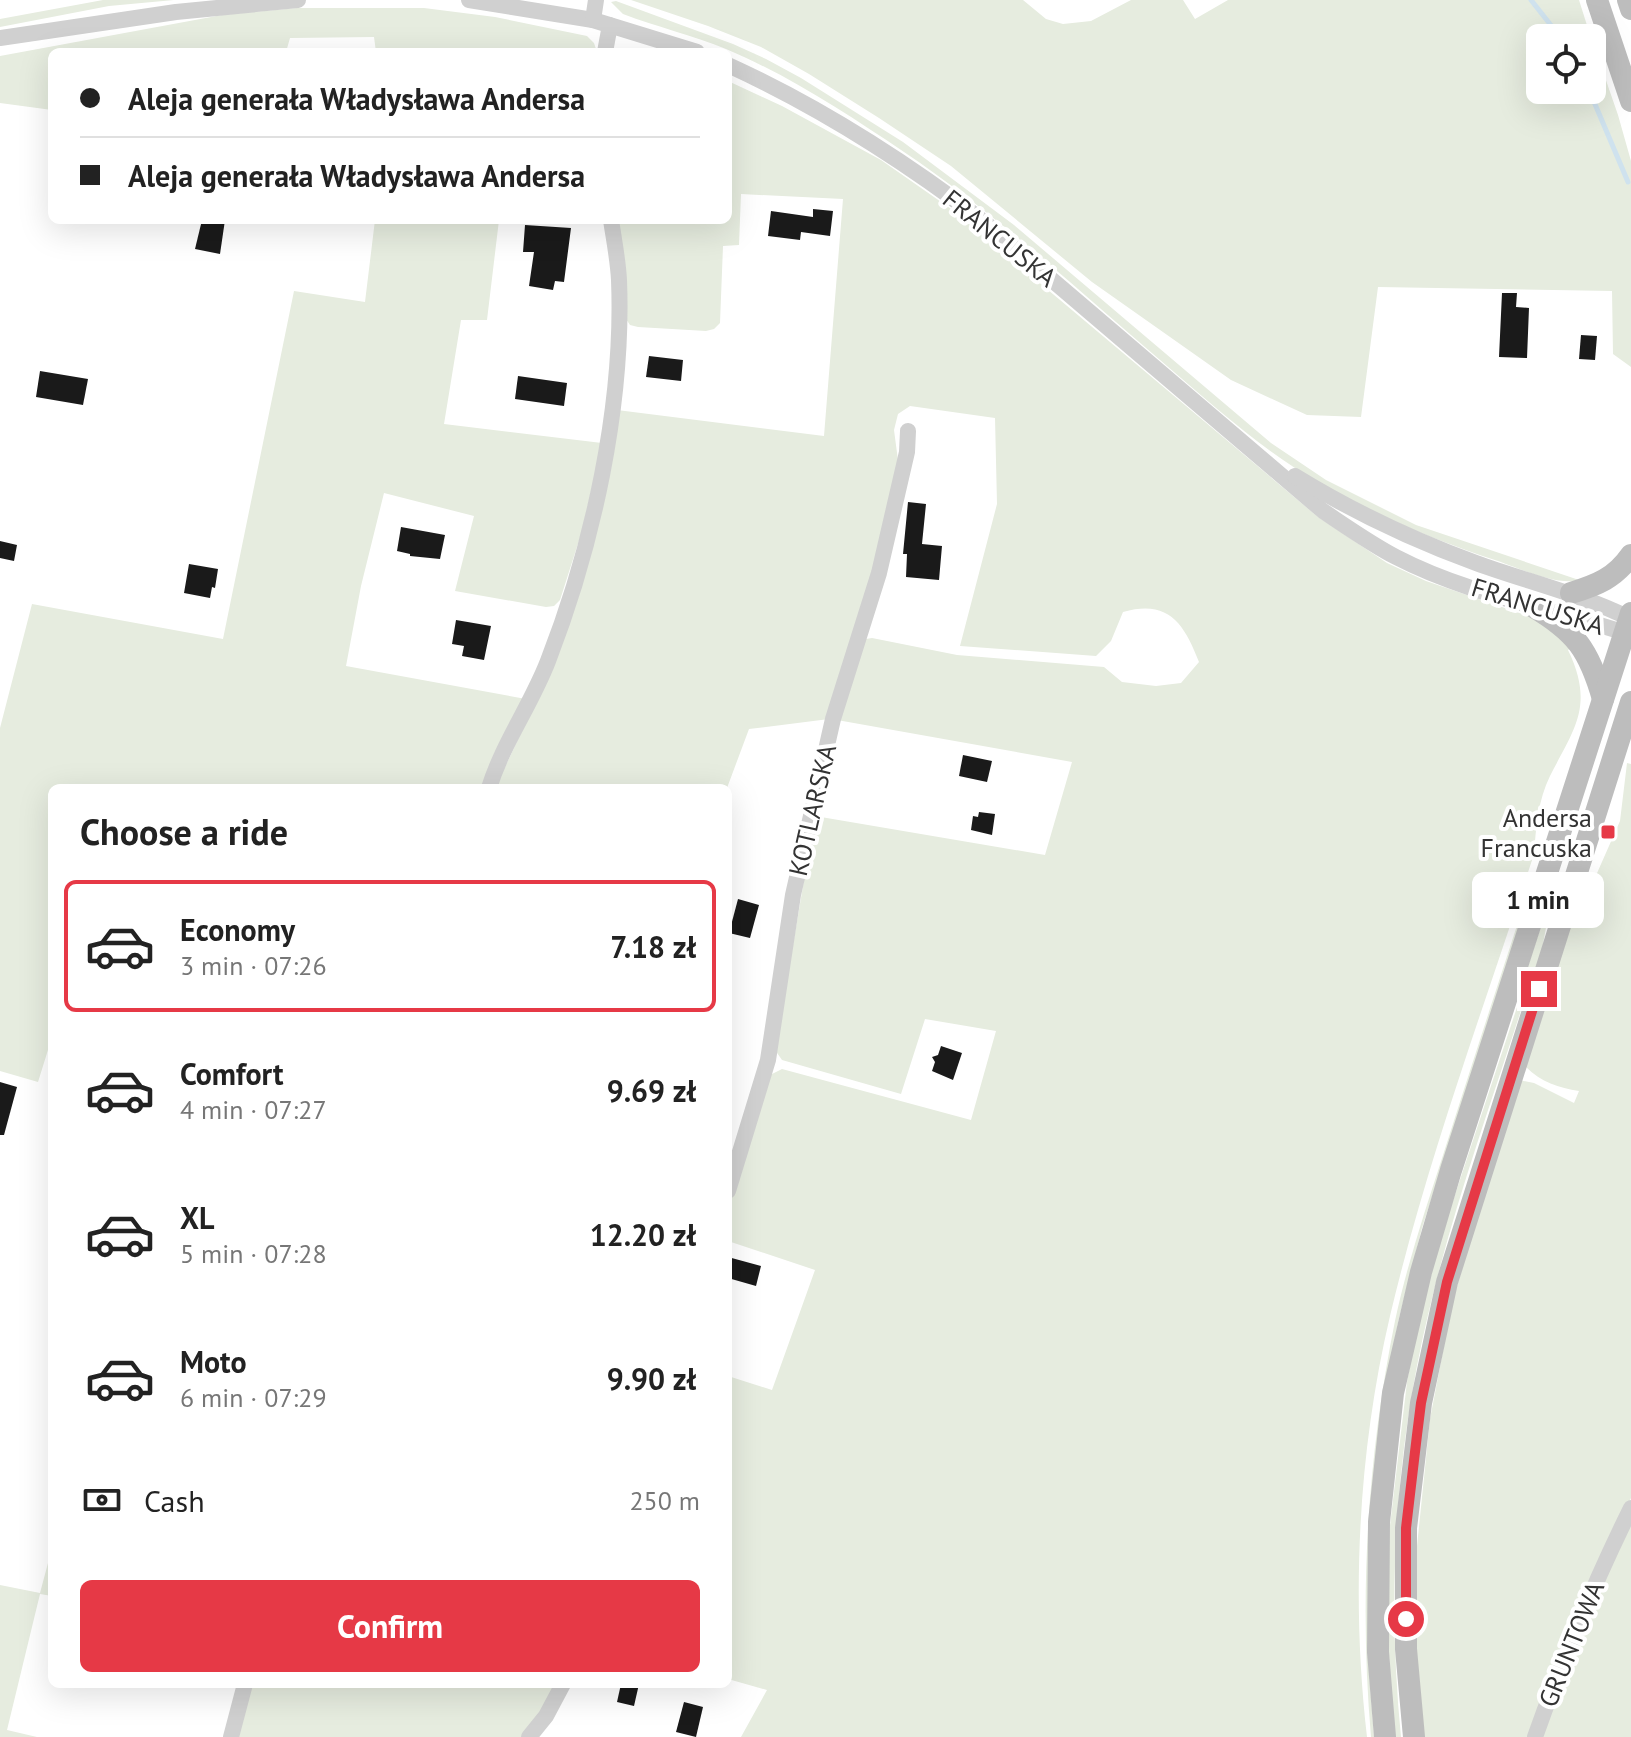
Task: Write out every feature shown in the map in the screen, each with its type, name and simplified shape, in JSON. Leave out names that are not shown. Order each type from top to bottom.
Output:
[{"type":"main road","points":[[1597,0],[1631,101]]},
{"type":"main road","points":[[1628,0],[1631,9]]},
{"type":"main road","points":[[1571,593],[1602,583],[1631,555]]},
{"type":"main road","points":[[1532,606],[1563,626],[1585,649],[1603,699]]},
{"type":"main road","points":[[1385,1737],[1378,1652],[1379,1522],[1393,1393],[1421,1272],[1512,980],[1629,623]]},
{"type":"main road","points":[[1414,1737],[1406,1649],[1406,1528],[1421,1403],[1447,1282],[1631,702]]},
{"type":"main road","points":[[1512,980],[1539,989]]},
{"type":"street","points":[[0,38],[176,12],[298,0]]},
{"type":"street","points":[[469,0],[593,20],[684,48]]},
{"type":"street","points":[[593,20],[596,0]]},
{"type":"street","points":[[606,48],[610,25]]},
{"type":"street","name":"FRANCUSKA","points":[[732,67],[813,107],[938,187],[983,221],[1323,511],[1397,557],[1434,574],[1532,606],[1629,623]]},
{"type":"street","points":[[491,784],[502,754],[542,676],[564,617],[602,472],[613,410],[619,335],[619,277],[612,224]]},
{"type":"street","name":"KOTLARSKA","points":[[732,1178],[768,1060],[797,880],[833,719],[879,573],[907,452],[908,431]]},
{"type":"street","name":"FRANCUSKA","points":[[1247,447],[1322,493],[1401,534],[1478,564],[1571,593],[1629,623]]},
{"type":"street","name":"GRUNTOWA","points":[[1535,1737],[1579,1619],[1631,1508]]},
{"type":"street","points":[[231,1737],[244,1688]]},
{"type":"street","points":[[529,1737],[546,1716],[561,1688]]},
{"type":"shaded area","points":[[103,0],[174,0],[109,6],[0,27],[0,19]]},
{"type":"shaded area","points":[[631,0],[1023,0],[1046,19],[1063,24],[1091,21],[1131,0],[1183,0],[1195,19],[1228,0],[1579,0],[1587,24],[1526,24],[1526,104],[1606,104],[1606,80],[1631,161],[1631,367],[1613,354],[1612,291],[1378,287],[1361,417],[1307,415],[1231,380],[1092,282],[951,166],[879,118],[761,47]]},
{"type":"shaded area","points":[[616,1],[733,44],[766,59],[903,142],[1014,225],[1271,443],[1326,480],[1416,525],[1579,580],[1560,581],[1538,575],[1445,542],[1368,509],[1319,483],[1245,432],[1006,228],[904,152],[795,83],[732,52],[732,48],[722,48],[623,14],[611,2]]},
{"type":"shaded area","points":[[297,8],[424,8],[495,17],[587,36],[596,48],[375,48],[374,37],[290,38],[287,48],[48,48],[48,109],[0,103],[0,56],[222,15]]},
{"type":"shaded area","points":[[732,83],[782,106],[881,160],[954,211],[1318,517],[1387,563],[1426,581],[1540,620],[1575,645],[1568,650],[1580,687],[1578,716],[1543,795],[1534,854],[1421,1200],[1379,1367],[1360,1525],[1359,1632],[1367,1737],[741,1737],[767,1690],[732,1680],[732,1377],[772,1390],[815,1270],[732,1242],[732,1193],[770,1075],[782,1069],[971,1120],[996,1031],[925,1019],[901,1094],[782,1060],[775,1050],[815,816],[1045,855],[1072,762],[837,720],[866,639],[957,655],[1104,667],[1122,682],[1156,686],[1181,683],[1199,662],[1180,626],[1163,612],[1152,609],[1123,612],[1111,641],[1096,656],[960,646],[997,504],[995,418],[910,406],[898,414],[894,430],[899,468],[891,509],[829,719],[749,729],[728,784],[497,784],[533,708],[617,410],[824,436],[843,199],[741,194],[739,245],[723,246],[720,323],[706,331],[638,327],[630,325],[626,319],[616,224],[732,224]]},
{"type":"shaded area","points":[[375,224],[499,224],[487,320],[461,320],[444,424],[602,443],[582,531],[560,600],[554,606],[455,591],[474,516],[384,493],[361,586],[346,666],[526,699],[485,784],[48,784],[48,1050],[38,1082],[0,1071],[0,728],[32,604],[223,639],[294,291],[365,302]]},
{"type":"shaded area","points":[[1627,763],[1631,764],[1631,1498],[1581,1606],[1531,1737],[1424,1737],[1417,1663],[1416,1556],[1430,1419],[1453,1299],[1519,1080],[1534,1083],[1574,1103],[1579,1091],[1551,1084],[1526,1067],[1574,915],[1579,914],[1620,821]]},
{"type":"shaded area","points":[[1553,890],[1542,949],[1533,977],[1527,977],[1525,975]]},
{"type":"shaded area","points":[[1524,904],[1422,1228],[1384,1393],[1367,1645],[1374,1737],[1371,1737],[1366,1632],[1368,1528],[1385,1373],[1417,1236]]},
{"type":"shaded area","points":[[1522,992],[1526,995],[1449,1234],[1428,1315],[1408,1419],[1401,1472],[1395,1578],[1401,1737],[1394,1737],[1389,1655],[1389,1534],[1407,1382],[1420,1314],[1446,1222]]},
{"type":"shaded area","points":[[1631,1515],[1631,1737],[1539,1737]]},
{"type":"shaded area","points":[[48,1563],[48,1595],[40,1594],[7,1730],[37,1737],[0,1737],[0,1585],[40,1593]]},
{"type":"shaded area","points":[[251,1688],[556,1688],[524,1737],[236,1737]]},
{"type":"building","points":[[813,209],[833,211],[830,236],[801,232],[800,240],[768,236],[771,211],[813,217]]},
{"type":"building","points":[[201,224],[224,224],[220,254],[195,249]]},
{"type":"building","points":[[525,225],[571,228],[564,282],[555,281],[553,290],[529,286],[534,252],[523,252]]},
{"type":"building","points":[[1502,293],[1517,293],[1516,307],[1529,308],[1527,358],[1499,357]]},
{"type":"building","points":[[1581,335],[1597,336],[1595,360],[1579,359]]},
{"type":"building","points":[[649,356],[683,360],[681,381],[646,377]]},
{"type":"building","points":[[40,371],[88,379],[83,405],[36,397]]},
{"type":"building","points":[[518,376],[567,383],[564,406],[515,399]]},
{"type":"building","points":[[908,502],[926,504],[922,544],[942,546],[939,580],[906,577],[907,554],[903,554]]},
{"type":"building","points":[[401,527],[445,535],[440,559],[410,556],[397,551]]},
{"type":"building","points":[[0,541],[17,545],[14,561],[0,558]]},
{"type":"building","points":[[189,564],[218,569],[210,598],[184,593]]},
{"type":"building","points":[[456,620],[491,626],[484,660],[462,656],[464,646],[452,644]]},
{"type":"building","points":[[963,755],[992,761],[987,782],[959,776]]},
{"type":"building","points":[[979,812],[995,814],[992,835],[971,830],[973,816],[978,817]]},
{"type":"building","points":[[738,899],[759,905],[750,938],[732,934]]},
{"type":"building","points":[[941,1046],[962,1053],[953,1080],[932,1071],[935,1062],[932,1057],[938,1055]]},
{"type":"building","points":[[0,1082],[17,1087],[4,1135],[0,1135]]},
{"type":"building","points":[[732,1258],[761,1266],[756,1286],[732,1279]]},
{"type":"building","points":[[620,1688],[638,1688],[634,1706],[617,1702]]},
{"type":"building","points":[[684,1702],[703,1707],[696,1737],[676,1732]]},
{"type":"waterway","points":[[1531,0],[1550,24]]},
{"type":"waterway","points":[[1595,104],[1628,182]]},
{"type":"place","name":"Andersa Francuska","points":[[1608,832]]},
{"type":"route","points":[[1406,1619],[1406,1528],[1421,1403],[1447,1282],[1539,989]]}]
